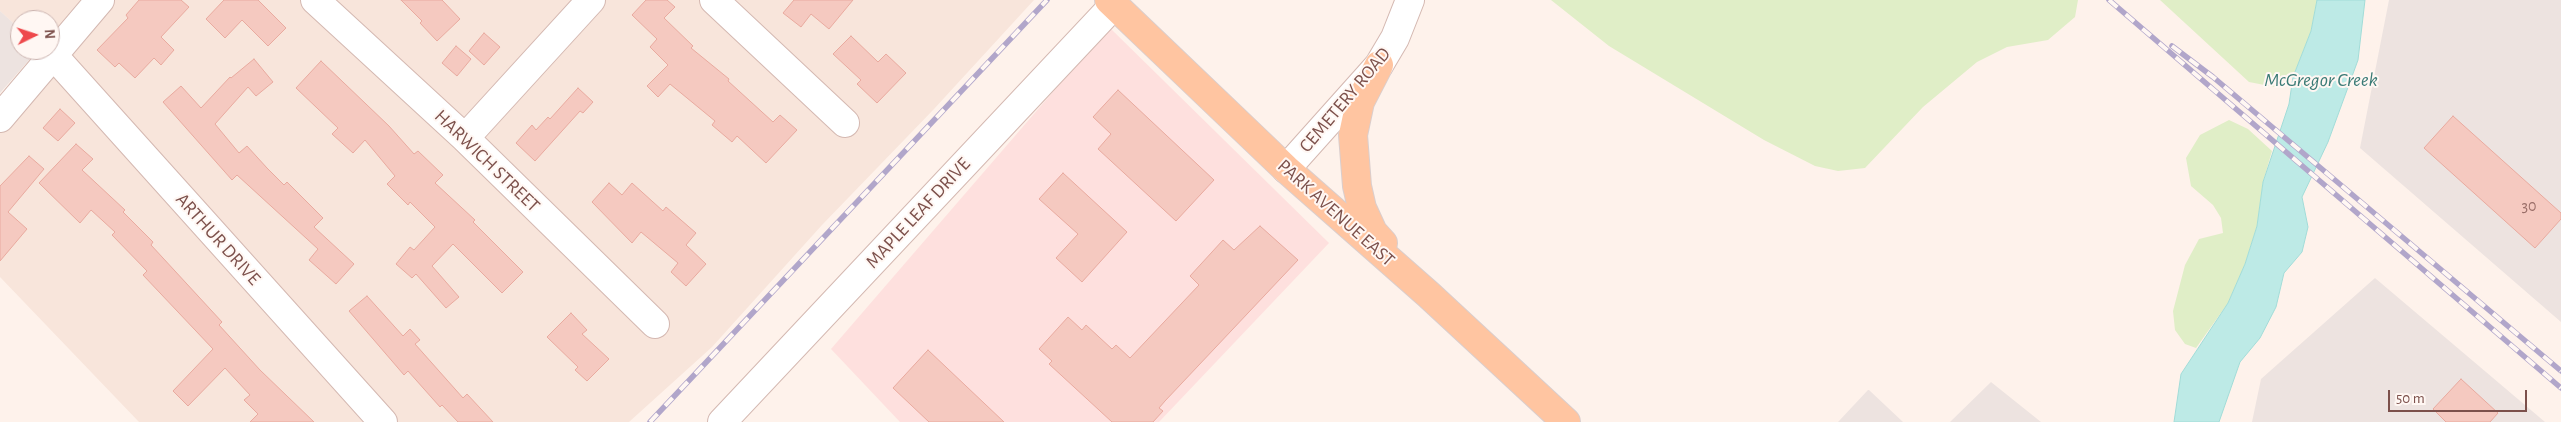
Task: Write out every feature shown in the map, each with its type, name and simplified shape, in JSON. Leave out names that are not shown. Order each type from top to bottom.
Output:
[{"type":"main road","name":"PARK AVENUE EAST","points":[[1112,2],[1286,169],[1428,295],[1566,422]]},
{"type":"main road","points":[[1379,65],[1360,102],[1353,135],[1357,186],[1362,208],[1373,232],[1428,295]]},
{"type":"street","points":[[60,47],[100,0]]},
{"type":"street","name":"HARWICH STREET","points":[[315,0],[465,138],[655,324]]},
{"type":"street","points":[[465,138],[591,0]]},
{"type":"street","points":[[714,0],[845,123]]},
{"type":"street","name":"CEMETERY ROAD","points":[[1286,169],[1379,65],[1395,38],[1410,0]]},
{"type":"street","name":"MAPLE LEAF DRIVE","points":[[722,422],[1112,2]]},
{"type":"street","points":[[0,118],[49,60]]},
{"type":"street","name":"ARTHUR DRIVE","points":[[57,60],[383,422]]},
{"type":"shaded area","points":[[0,0],[1034,0],[934,109],[822,225],[712,347],[629,422],[139,422],[0,277],[0,95],[30,60],[60,60],[60,10],[10,10],[10,20],[0,11]]},
{"type":"shaded area","points":[[2389,0],[2561,0],[2561,322],[2360,148]]},
{"type":"shaded area","points":[[0,11],[10,20],[10,60],[29,60],[0,93]]},
{"type":"shaded area","points":[[1109,27],[1329,243],[1159,422],[900,422],[831,349]]},
{"type":"shaded area","points":[[2375,278],[2545,422],[2252,422],[2261,379]]},
{"type":"shaded area","points":[[1991,382],[2041,422],[1950,422]]},
{"type":"shaded area","points":[[1869,390],[1903,422],[1838,422]]},
{"type":"green space","points":[[1551,0],[2078,0],[2075,17],[2048,40],[2007,47],[1977,62],[1923,107],[1865,168],[1838,171],[1815,166],[1764,140],[1609,46]]},
{"type":"green space","points":[[2160,0],[2317,0],[2311,31],[2293,77],[2275,87],[2249,82]]},
{"type":"green space","points":[[2229,120],[2248,129],[2272,151],[2263,182],[2257,226],[2245,264],[2228,303],[2196,348],[2185,344],[2175,330],[2173,311],[2185,265],[2199,239],[2223,233],[2221,218],[2213,205],[2191,186],[2186,158],[2200,135]]},
{"type":"water","name":"McGregor Creek","points":[[2317,0],[2365,0],[2358,60],[2328,142],[2302,197],[2308,227],[2302,252],[2284,273],[2276,307],[2260,338],[2240,362],[2219,422],[2174,422],[2181,374],[2228,303],[2245,264],[2257,226],[2263,182],[2289,104],[2293,77],[2311,31]]},
{"type":"building","points":[[139,0],[181,0],[189,7],[161,37],[174,50],[161,65],[154,58],[135,78],[119,63],[115,67],[97,50],[128,18],[126,15]]},
{"type":"building","points":[[224,0],[258,0],[286,28],[268,46],[242,20],[225,38],[206,19]]},
{"type":"building","points":[[401,0],[442,0],[460,19],[437,41],[420,23],[422,21]]},
{"type":"building","points":[[646,0],[667,0],[675,7],[664,18],[693,46],[691,48],[729,79],[728,81],[773,122],[780,115],[797,130],[766,163],[737,136],[732,142],[712,125],[715,121],[670,84],[658,97],[647,86],[668,65],[650,47],[657,39],[632,15]]},
{"type":"building","points":[[794,0],[853,0],[829,29],[811,14],[801,27],[783,13]]},
{"type":"building","points":[[484,33],[500,47],[484,65],[469,51]]},
{"type":"building","points":[[851,36],[878,62],[886,54],[906,73],[877,103],[857,84],[861,80],[833,54]]},
{"type":"building","points":[[456,46],[471,59],[457,76],[442,63]]},
{"type":"building","points":[[254,59],[273,82],[256,96],[248,87],[215,124],[239,153],[247,146],[284,185],[287,182],[323,218],[314,227],[354,264],[336,284],[309,260],[318,249],[237,175],[232,180],[163,102],[181,86],[201,108],[230,77]]},
{"type":"building","points":[[321,61],[389,126],[414,154],[418,151],[443,175],[435,183],[475,220],[473,222],[523,272],[502,293],[453,244],[432,266],[459,297],[446,308],[416,274],[412,278],[396,264],[410,247],[414,250],[435,227],[410,202],[408,205],[387,184],[395,176],[365,140],[353,153],[332,134],[338,128],[296,88]]},
{"type":"building","points":[[578,88],[593,102],[583,113],[580,111],[535,161],[516,143],[532,125],[536,130],[548,117],[550,119]]},
{"type":"building","points":[[1118,90],[1214,180],[1176,221],[1098,149],[1111,134],[1093,117]]},
{"type":"building","points":[[60,109],[75,123],[58,141],[43,128]]},
{"type":"building","points":[[2453,116],[2561,213],[2561,219],[2535,248],[2424,148]]},
{"type":"building","points":[[76,144],[93,159],[82,170],[125,210],[123,212],[153,242],[151,245],[222,322],[219,325],[260,370],[314,422],[250,422],[258,414],[244,400],[250,395],[225,368],[188,406],[173,391],[213,349],[143,275],[147,271],[112,235],[115,232],[91,210],[80,223],[39,183]]},
{"type":"building","points":[[29,156],[44,169],[8,212],[27,229],[0,261],[0,186]]},
{"type":"building","points":[[1063,173],[1127,232],[1082,282],[1056,258],[1078,234],[1039,199]]},
{"type":"building","points":[[609,183],[622,195],[632,183],[663,211],[666,207],[696,233],[686,245],[706,264],[686,286],[671,272],[678,263],[641,232],[632,243],[592,202]]},
{"type":"building","points":[[1260,226],[1298,260],[1165,401],[1159,408],[1163,411],[1153,422],[1112,422],[1049,364],[1052,361],[1039,349],[1068,317],[1082,330],[1086,325],[1112,349],[1116,345],[1130,358],[1199,285],[1190,276],[1223,240],[1234,250]]},
{"type":"building","points":[[367,296],[403,336],[410,329],[420,340],[415,344],[463,398],[467,394],[493,422],[458,422],[442,405],[440,407],[408,371],[404,375],[349,311]]},
{"type":"building","points":[[571,313],[587,330],[582,334],[609,359],[587,381],[575,370],[578,367],[547,337]]},
{"type":"building","points":[[928,350],[1004,422],[929,422],[893,388]]},
{"type":"building","points":[[2461,379],[2498,413],[2490,422],[2446,422],[2433,409]]},
{"type":"railway","points":[[650,422],[1047,0]]},
{"type":"railway","points":[[2109,0],[2561,388]]},
{"type":"railway","points":[[2172,46],[2213,77],[2561,371]]}]
